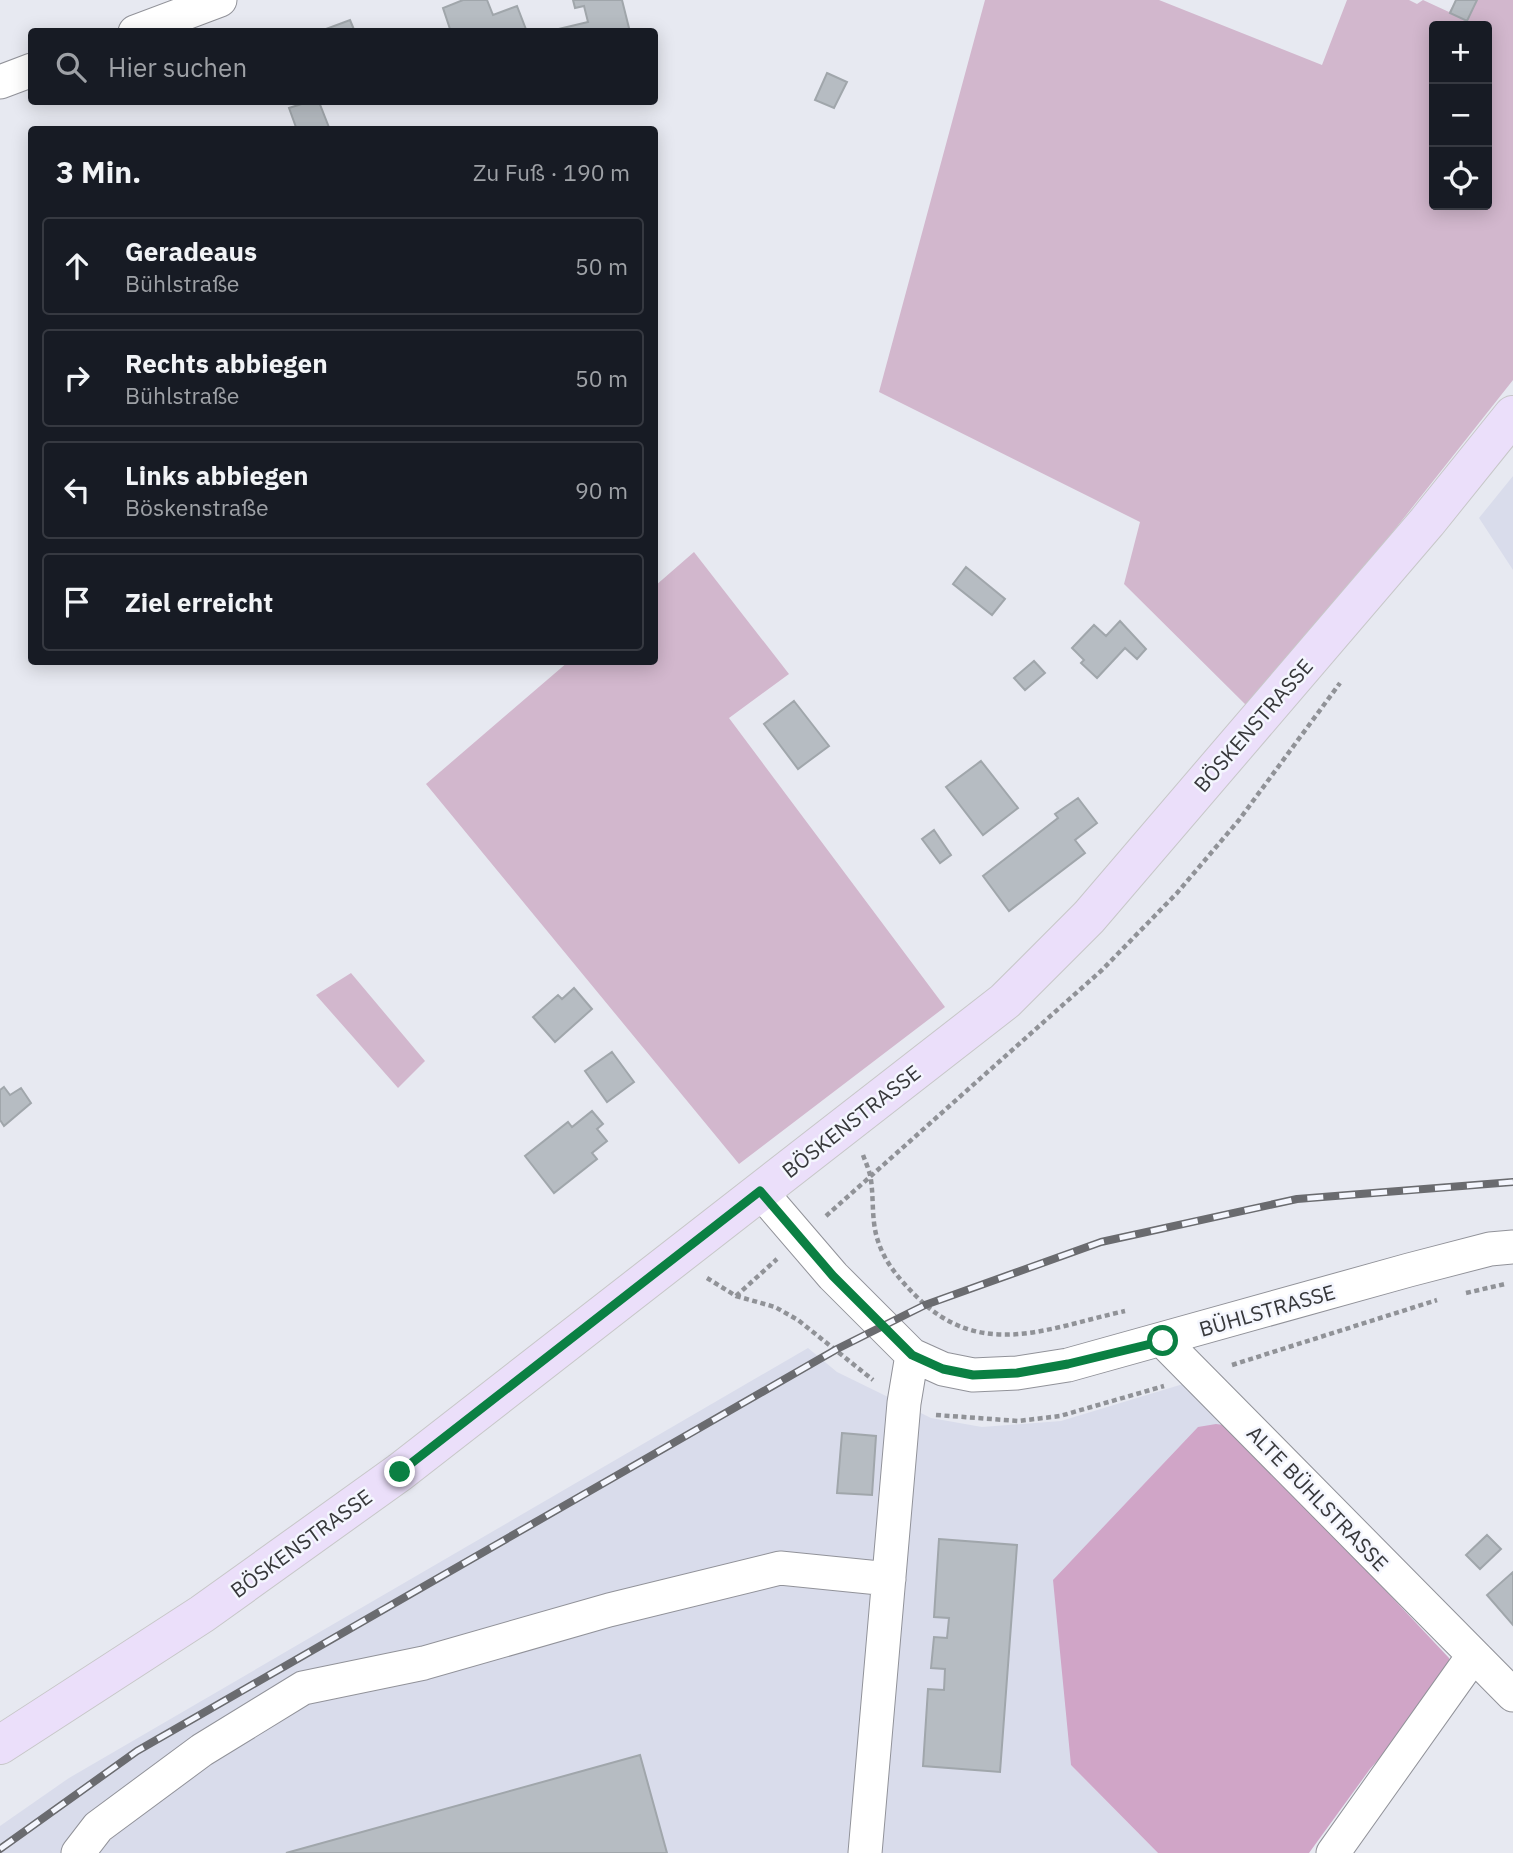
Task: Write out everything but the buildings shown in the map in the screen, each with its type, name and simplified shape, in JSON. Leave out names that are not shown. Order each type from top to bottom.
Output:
[{"type":"main road","name":"BÖSKENSTRASSE","points":[[0,1745],[202,1614],[400,1472],[851,1123],[1004,1001],[1089,916],[1427,522],[1513,415]]},
{"type":"street","points":[[146,28],[220,0]]},
{"type":"street","points":[[0,82],[28,72]]},
{"type":"street","name":"BÜHLSTRASSE","points":[[760,1191],[833,1276],[912,1355],[943,1369],[973,1375],[1017,1373],[1068,1364],[1163,1341],[1409,1270],[1490,1249],[1513,1247]]},
{"type":"street","name":"ALTE BÜHLSTRASSE","points":[[1163,1341],[1513,1695]]},
{"type":"street","points":[[865,1853],[904,1403],[912,1355]]},
{"type":"street","points":[[78,1853],[98,1827],[202,1750],[303,1688],[424,1662],[609,1610],[779,1569],[889,1579]]},
{"type":"street","points":[[1333,1853],[1473,1656]]},
{"type":"path","points":[[851,1123],[871,1179],[875,1226],[883,1255],[902,1283],[944,1321],[968,1330],[1008,1337],[1139,1308]]},
{"type":"shaded area","points":[[985,0],[1159,0],[1322,65],[1347,0],[1409,0],[1417,4],[1423,0],[1449,12],[1456,0],[1513,0],[1513,380],[1354,581],[1248,707],[1124,584],[1140,522],[879,392]]},
{"type":"shaded area","points":[[1513,476],[1513,570],[1479,518]]},
{"type":"shaded area","points":[[694,552],[789,674],[729,718],[945,1007],[739,1164],[426,784],[565,665],[658,665],[658,583]]},
{"type":"shaded area","points":[[351,973],[425,1061],[398,1088],[316,995]]},
{"type":"shaded area","points":[[808,1348],[837,1372],[931,1418],[982,1427],[1061,1421],[1193,1381],[1231,1426],[1071,1765],[1158,1853],[0,1853],[0,1826],[69,1778]]},
{"type":"shaded area","points":[[1216,1424],[1231,1426],[1449,1658],[1452,1677],[1370,1769],[1309,1853],[1158,1853],[1071,1765],[1053,1580],[1198,1427]]},
{"type":"railway","points":[[0,1849],[137,1751],[837,1349],[925,1305],[1101,1242],[1297,1199],[1513,1182]]},
{"type":"route","points":[[400,1472],[760,1191],[833,1276],[912,1355],[943,1369],[973,1375],[1017,1373],[1068,1364],[1163,1341]]}]
